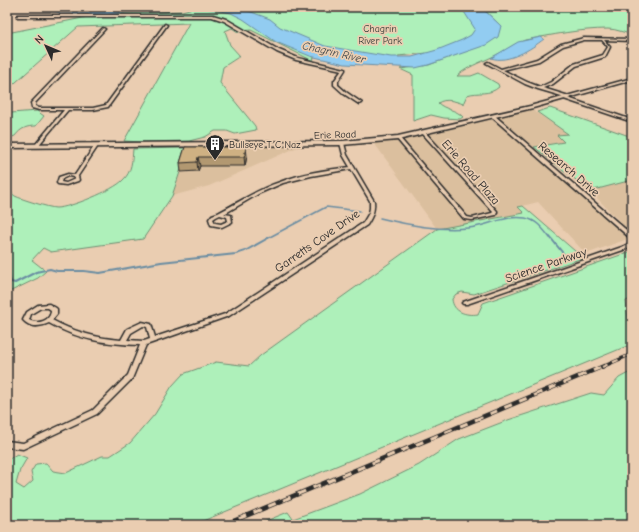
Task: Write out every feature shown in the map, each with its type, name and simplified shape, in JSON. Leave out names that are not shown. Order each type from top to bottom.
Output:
[{"type":"street","points":[[18,16],[118,17],[192,15],[219,18],[257,37],[278,51],[297,59],[344,70],[336,81],[336,85],[360,103]]},
{"type":"street","points":[[104,29],[32,105],[33,107],[39,109],[93,109],[107,106],[166,25]]},
{"type":"street","points":[[500,70],[538,60],[565,44],[588,39],[632,40]]},
{"type":"street","points":[[539,88],[552,83],[575,65],[604,56],[609,48],[602,39]]},
{"type":"street","points":[[486,63],[519,80],[539,88],[632,121]]},
{"type":"street","name":"Erie Road","points":[[7,146],[342,143],[398,138],[565,98],[632,79]]},
{"type":"street","points":[[548,91],[565,98]]},
{"type":"street","points":[[36,146],[67,109]]},
{"type":"street","name":"Research Drive","points":[[493,116],[632,237]]},
{"type":"street","name":"Erie Road Plaza","points":[[398,138],[466,218],[472,219],[494,214],[495,212],[423,132]]},
{"type":"street","name":"Garretts Cove Drive","points":[[144,343],[226,315],[365,224],[371,216],[373,209],[372,201],[344,156],[342,143]]},
{"type":"street","points":[[76,176],[96,146]]},
{"type":"street","points":[[220,214],[282,182],[314,174],[351,168]]},
{"type":"street","name":"Science Parkway","points":[[465,303],[632,244]]},
{"type":"street","points":[[49,306],[54,309],[55,312],[49,320],[40,325],[31,324],[28,322],[27,317],[36,308],[49,306]]},
{"type":"street","points":[[7,444],[23,446],[95,412],[130,377],[144,343],[93,340],[59,327],[49,320]]},
{"type":"street","points":[[123,342],[129,331],[142,324],[150,326],[152,340]]},
{"type":"shaded area","points":[[531,109],[568,134],[558,135],[565,142],[531,147],[495,116]]},
{"type":"shaded area","points":[[492,117],[630,238],[586,254],[538,202],[518,207],[524,213],[437,229],[374,143]]},
{"type":"shaded area","points":[[300,146],[209,186],[172,196],[188,148]]},
{"type":"shaded area","points":[[632,180],[632,234],[590,191]]},
{"type":"green space","name":"Chagrin River Park","points":[[187,7],[470,7],[497,25],[447,51],[398,56],[396,64],[315,53],[313,61],[251,30],[238,32],[232,28],[225,31],[230,45],[240,56],[223,67],[220,83],[255,126],[256,130],[235,134],[227,131],[215,131],[205,137],[189,141],[124,141],[189,23],[78,27],[7,90],[7,33],[103,14],[182,11],[193,8]]},
{"type":"green space","points":[[481,7],[632,7],[632,34],[611,29],[598,29],[525,40],[469,68],[457,76],[471,76],[479,73],[498,84],[499,87],[488,92],[467,95],[463,104],[447,100],[438,103],[457,112],[463,117],[460,119],[444,118],[431,115],[413,121],[413,75],[400,69],[429,65],[466,51],[501,26]]},
{"type":"green space","points":[[7,104],[11,113],[37,111],[44,116],[36,126],[24,128],[15,136],[7,139]]},
{"type":"green space","points":[[550,108],[632,137],[632,180],[590,191],[534,147],[564,142],[557,135],[568,134],[537,112]]},
{"type":"green space","points":[[188,148],[172,196],[143,239],[51,252],[43,248],[32,260],[46,271],[38,278],[7,293],[7,187],[15,196],[48,207],[63,207],[91,198],[111,189],[123,180],[130,170],[133,149]]},
{"type":"green space","points":[[523,206],[583,258],[474,294],[462,292],[456,294],[452,299],[455,307],[465,314],[478,314],[483,303],[632,251],[632,298],[626,301],[628,319],[632,323],[632,344],[193,525],[7,525],[7,460],[17,454],[27,458],[20,470],[16,484],[24,489],[33,481],[31,472],[36,464],[46,463],[53,471],[66,473],[102,456],[110,456],[130,443],[155,414],[172,386],[183,374],[216,362],[249,366],[261,355],[437,229],[524,213],[518,207]]},
{"type":"green space","points":[[632,371],[632,525],[256,525],[288,512],[293,519],[360,494],[419,465],[459,439],[508,420],[591,393],[604,395],[619,378]]},
{"type":"water","points":[[34,7],[103,9],[173,7],[107,14],[58,12]]},
{"type":"water","name":"Chagrin River","points":[[200,7],[238,7],[270,19],[280,27],[325,46],[391,57],[412,57],[437,50],[471,35],[475,29],[461,7],[481,7],[501,26],[498,37],[486,45],[428,65],[415,68],[345,64],[310,56],[276,42],[243,19],[231,13]]},
{"type":"water","points":[[541,37],[544,39],[533,47],[512,57],[505,59],[491,58],[518,42]]},
{"type":"building","points":[[185,147],[246,147],[244,157],[198,157],[197,162],[180,163]]},
{"type":"waterway","points":[[268,238],[326,207],[360,211]]},
{"type":"waterway","points":[[380,218],[424,227],[457,229],[475,227],[503,219],[518,217],[533,221],[542,228],[550,238]]},
{"type":"waterway","points":[[7,269],[11,282],[15,283],[36,272],[50,269],[57,271],[84,271],[100,273],[161,262],[236,254],[245,251],[270,237]]},
{"type":"waterway","points":[[550,237],[566,257]]},
{"type":"railway","points":[[602,367],[632,354]]},
{"type":"railway","points":[[224,525],[604,366]]},
{"type":"place","name":"Bullseye T C Naz","points":[[215,161]]}]
